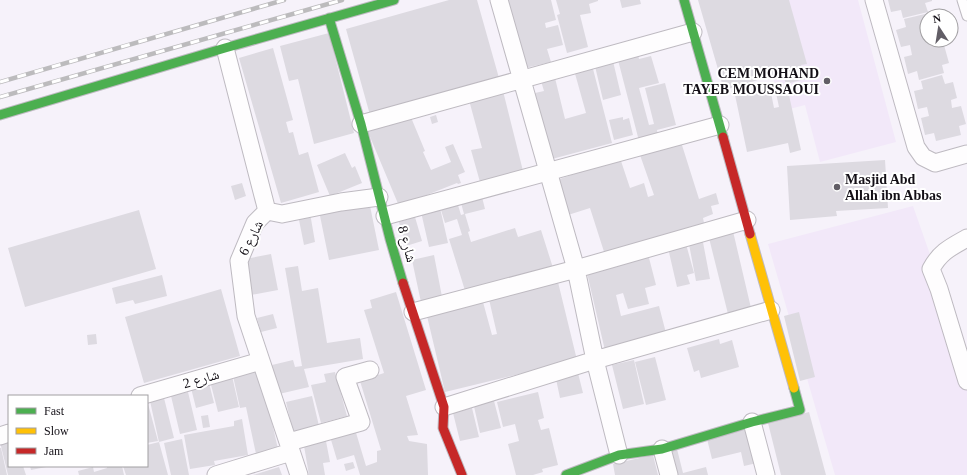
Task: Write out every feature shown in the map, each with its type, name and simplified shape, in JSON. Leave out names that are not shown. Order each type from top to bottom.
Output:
[{"type":"street","points":[[0,115],[225,48],[394,0]]},
{"type":"street","points":[[499,0],[576,269],[595,360],[619,455]]},
{"type":"street","points":[[567,475],[619,455],[662,449],[752,422],[800,410],[684,0]]},
{"type":"street","points":[[874,0],[916,147],[923,157],[935,163],[967,154]]},
{"type":"street","name":"شارع 8","points":[[330,18],[361,124],[379,198],[409,303],[444,408],[443,428],[462,475]]},
{"type":"street","points":[[361,124],[693,32]]},
{"type":"street","name":"شارع 6","points":[[225,48],[267,211],[255,223],[239,261],[246,316],[299,475]]},
{"type":"street","points":[[385,216],[720,126]]},
{"type":"street","points":[[267,211],[282,214],[341,202],[379,198]]},
{"type":"street","points":[[413,312],[576,269],[747,220]]},
{"type":"street","points":[[967,238],[948,248],[936,259],[931,269],[967,381]]},
{"type":"street","points":[[444,408],[595,360],[771,310]]},
{"type":"street","name":"شارع 2","points":[[143,395],[261,361]]},
{"type":"street","points":[[216,475],[361,422],[346,377],[370,370]]},
{"type":"street","points":[[752,422],[766,475]]},
{"type":"street","points":[[662,449],[669,475]]},
{"type":"lane","points":[[962,0],[967,16]]},
{"type":"shaded area","name":"CEM MOHAND TAYEB MOUSSAOUI","points":[[699,0],[858,0],[896,142],[820,162],[805,105],[782,111],[772,74],[723,87]]},
{"type":"shaded area","points":[[913,206],[967,360],[967,475],[835,475],[768,244]]},
{"type":"building","points":[[449,0],[477,0],[499,78],[370,115],[346,29]]},
{"type":"building","points":[[508,0],[551,0],[556,20],[545,23],[546,28],[558,25],[563,45],[547,49],[551,62],[525,68]]},
{"type":"building","points":[[556,0],[598,0],[589,4],[591,13],[580,15],[588,47],[567,53],[557,15],[560,14]]},
{"type":"building","points":[[620,0],[640,0],[641,4],[622,8]]},
{"type":"building","points":[[698,0],[789,0],[807,64],[801,65],[805,79],[786,84],[782,73],[724,90]]},
{"type":"building","points":[[888,0],[932,0],[925,3],[927,8],[919,8],[919,14],[903,18],[901,10],[891,12]]},
{"type":"building","points":[[919,15],[919,48],[945,48],[949,63],[942,65],[944,73],[919,80],[917,71],[908,74],[904,57],[912,55],[910,45],[901,47],[896,30],[906,27],[904,19]]},
{"type":"building","points":[[329,33],[354,133],[314,144],[298,79],[289,81],[280,46]]},
{"type":"building","points":[[273,48],[293,120],[286,122],[289,133],[293,132],[299,155],[308,152],[319,192],[281,203],[239,58]]},
{"type":"building","points":[[638,54],[639,59],[651,56],[659,83],[639,88],[649,125],[654,124],[645,88],[665,83],[676,125],[657,130],[658,136],[639,141],[618,60]]},
{"type":"building","points":[[612,57],[621,95],[603,100],[594,62]]},
{"type":"building","points":[[592,65],[612,143],[552,159],[535,93],[544,91],[541,81],[555,78],[565,119],[586,113],[574,70]]},
{"type":"building","points":[[942,75],[945,84],[953,82],[957,98],[951,100],[952,108],[961,106],[966,124],[959,126],[961,135],[936,141],[934,133],[925,135],[921,118],[929,116],[927,107],[918,109],[914,91],[923,89],[921,81]]},
{"type":"building","points":[[787,86],[801,150],[790,153],[788,143],[747,152],[735,95],[770,88],[774,108],[779,107],[775,88]]},
{"type":"building","points":[[503,91],[523,171],[480,182],[471,150],[482,148],[469,100]]},
{"type":"building","points":[[410,115],[431,170],[451,162],[445,147],[453,144],[465,172],[458,175],[461,183],[457,183],[399,206],[368,132]]},
{"type":"building","points":[[436,115],[438,122],[432,124],[430,117]]},
{"type":"building","points":[[623,117],[623,120],[629,118],[633,135],[614,140],[609,120]]},
{"type":"building","points":[[681,142],[699,199],[716,193],[719,204],[711,206],[713,214],[703,218],[704,223],[606,258],[590,208],[568,215],[557,180],[620,158],[630,188],[644,183],[648,197],[654,195],[640,155]]},
{"type":"building","points":[[345,153],[352,168],[355,166],[362,183],[330,196],[317,165]]},
{"type":"building","name":"Masjid Abd Allah ibn Abbas","points":[[885,160],[888,208],[836,211],[837,216],[790,220],[787,166]]},
{"type":"building","points":[[242,183],[246,196],[235,200],[231,186]]},
{"type":"building","points":[[482,197],[485,209],[465,214],[470,231],[468,232],[471,242],[515,228],[518,237],[541,230],[554,271],[467,297],[449,239],[462,235],[457,219],[445,223],[441,210],[458,205],[461,215],[464,214],[461,203]]},
{"type":"building","points":[[369,201],[379,250],[329,260],[319,211]]},
{"type":"building","points":[[440,208],[448,243],[429,247],[421,212]]},
{"type":"building","points":[[139,210],[156,269],[25,307],[8,248]]},
{"type":"building","points":[[310,213],[315,242],[304,245],[298,215]]},
{"type":"building","points":[[415,217],[422,241],[406,246],[399,222]]},
{"type":"building","points":[[732,227],[751,308],[728,314],[708,234]]},
{"type":"building","points":[[702,237],[710,279],[696,281],[688,239]]},
{"type":"building","points":[[686,244],[694,273],[687,275],[690,284],[677,287],[668,248]]},
{"type":"building","points":[[271,254],[278,290],[251,295],[245,259]]},
{"type":"building","points":[[648,254],[656,285],[645,288],[649,304],[628,309],[623,293],[616,295],[621,316],[659,306],[666,333],[606,355],[587,273],[628,263],[627,259]]},
{"type":"building","points":[[434,255],[443,302],[422,307],[412,260]]},
{"type":"building","points":[[298,266],[302,291],[318,288],[327,343],[360,338],[363,359],[304,369],[309,387],[279,394],[272,365],[293,360],[295,367],[302,366],[285,268]]},
{"type":"building","points":[[162,275],[167,296],[135,304],[133,300],[116,304],[112,288]]},
{"type":"building","points":[[557,278],[577,360],[445,392],[427,316],[483,302],[492,335],[497,334],[488,295]]},
{"type":"building","points":[[221,289],[240,356],[144,383],[125,317]]},
{"type":"building","points":[[396,292],[426,390],[406,396],[418,435],[407,436],[409,441],[427,444],[428,475],[360,475],[354,455],[337,460],[329,433],[354,426],[366,466],[377,462],[377,451],[381,450],[360,381],[384,373],[364,310],[372,308],[370,300]]},
{"type":"building","points":[[799,312],[815,377],[800,381],[784,316]]},
{"type":"building","points":[[273,314],[277,328],[261,332],[257,318]]},
{"type":"building","points":[[96,334],[97,344],[88,345],[87,335]]},
{"type":"building","points":[[719,339],[720,344],[732,340],[739,367],[701,378],[699,370],[694,372],[687,348]]},
{"type":"building","points":[[655,357],[666,400],[646,405],[635,362]]},
{"type":"building","points":[[634,360],[644,404],[623,409],[612,365]]},
{"type":"building","points":[[260,370],[278,449],[256,454],[246,407],[240,408],[233,376]]},
{"type":"building","points":[[335,372],[347,416],[321,423],[311,385],[326,382],[324,374]]},
{"type":"building","points":[[578,373],[583,393],[560,398],[556,379]]},
{"type":"building","points":[[232,376],[239,407],[218,412],[210,381]]},
{"type":"building","points":[[208,379],[214,403],[196,408],[190,384]]},
{"type":"building","points":[[188,392],[197,430],[180,434],[171,396]]},
{"type":"building","points":[[538,392],[544,418],[538,420],[541,430],[549,428],[558,465],[542,469],[543,472],[533,475],[516,475],[508,444],[519,441],[515,424],[503,427],[497,402]]},
{"type":"building","points":[[312,396],[319,426],[293,432],[286,402]]},
{"type":"building","points":[[493,397],[501,428],[480,433],[473,402]]},
{"type":"building","points":[[164,398],[174,438],[159,442],[150,401]]},
{"type":"building","points":[[148,404],[158,441],[148,443]]},
{"type":"building","points":[[472,408],[479,437],[460,441],[453,413]]},
{"type":"building","points":[[809,412],[826,475],[781,475],[768,423]]},
{"type":"building","points":[[208,415],[210,427],[203,428],[201,416]]},
{"type":"building","points":[[242,419],[248,455],[214,461],[215,465],[190,469],[184,435],[234,426],[234,421]]},
{"type":"building","points":[[749,429],[757,463],[744,466],[741,452],[712,459],[707,439]]},
{"type":"building","points":[[325,436],[330,462],[323,463],[325,475],[309,475],[303,440]]},
{"type":"building","points":[[8,439],[8,467],[23,467],[26,475],[8,475],[0,442]]},
{"type":"building","points":[[182,439],[189,475],[171,475],[164,443]]},
{"type":"building","points":[[159,442],[168,475],[126,475],[123,467],[148,467],[148,445]]},
{"type":"building","points":[[1,448],[7,475],[0,475]]},
{"type":"building","points":[[677,449],[683,473],[706,467],[708,475],[678,475],[672,451]]},
{"type":"building","points":[[653,455],[658,475],[615,475],[613,464]]},
{"type":"building","points":[[353,462],[355,468],[346,471],[344,464]]},
{"type":"building","points":[[30,467],[46,467],[31,470]]},
{"type":"building","points":[[93,467],[94,472],[107,468],[122,467],[124,475],[79,475],[78,471]]},
{"type":"building","points":[[279,467],[282,475],[253,475]]},
{"type":"railway","points":[[0,82],[284,0]]},
{"type":"railway","points":[[0,97],[342,0]]},
{"type":"traffic: fast","points":[[0,115],[225,48],[394,0]]},
{"type":"traffic: fast","points":[[684,0],[723,137]]},
{"type":"traffic: fast","points":[[329,18],[361,124],[390,239],[403,283]]},
{"type":"traffic: fast","points":[[566,475],[619,455],[662,449],[752,422],[800,410],[794,388]]},
{"type":"traffic: slow","points":[[750,234],[794,388]]},
{"type":"traffic: jam","points":[[723,137],[750,234]]},
{"type":"traffic: jam","points":[[403,283],[444,407],[443,428],[462,475]]},
{"type":"place","name":"CEM MOHAND TAYEB MOUSSAOUI","points":[[827,81]]},
{"type":"place","name":"Masjid Abd Allah ibn Abbas","points":[[837,187]]}]
